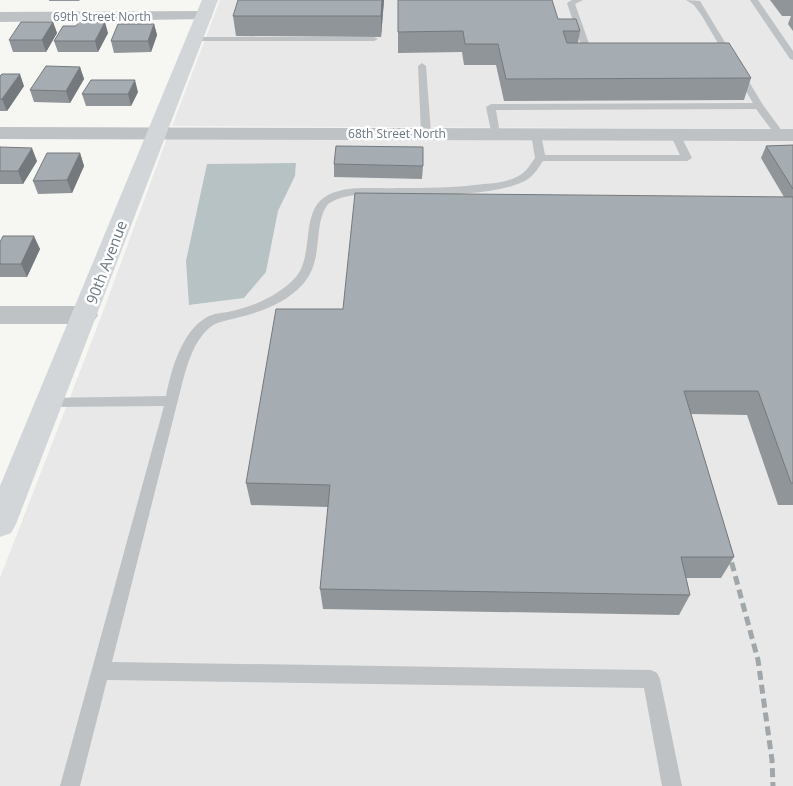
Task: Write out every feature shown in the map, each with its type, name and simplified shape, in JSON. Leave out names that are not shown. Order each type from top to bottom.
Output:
[{"type":"street","name":"69th Street North","points":[[0,17],[207,8]]},
{"type":"street","name":"90th Avenue","points":[[0,524],[207,8]]},
{"type":"street","name":"68th Street North","points":[[0,133],[786,135]]},
{"type":"street","points":[[0,315],[85,315]]},
{"type":"lane","points":[[578,0],[571,3],[588,54],[608,57]]},
{"type":"lane","points":[[690,0],[697,3],[725,58],[759,106],[786,135]]},
{"type":"lane","points":[[754,0],[793,56]]},
{"type":"lane","points":[[195,39],[374,39]]},
{"type":"lane","points":[[422,66],[426,133]]},
{"type":"lane","points":[[495,134],[491,108],[759,106]]},
{"type":"lane","points":[[70,786],[172,401],[177,374],[197,333],[211,320],[266,306],[287,292],[301,279],[311,263],[318,212],[322,203],[334,196],[349,192],[472,189],[508,184],[525,176],[540,158],[536,134]]},
{"type":"lane","points":[[540,158],[687,158],[675,134]]},
{"type":"lane","points":[[50,402],[172,401]]},
{"type":"lane","points":[[101,671],[651,679],[672,786]]},
{"type":"shaded area","points":[[220,0],[793,0],[793,129],[172,126]]},
{"type":"shaded area","points":[[167,138],[793,141],[793,786],[0,786],[0,578],[98,325]],"holes":[[[296,163],[295,176],[278,211],[266,272],[244,298],[189,305]]]},
{"type":"shaded area","points":[[296,163],[295,176],[278,211],[266,272],[244,298],[189,305],[186,261],[207,164]]},
{"type":"building","points":[[238,0],[382,0],[381,16],[233,16]]},
{"type":"building","points":[[398,0],[552,0],[558,19],[576,19],[580,31],[563,31],[567,43],[729,43],[751,78],[506,79],[498,44],[465,44],[463,31],[398,32]]},
{"type":"building","points":[[21,22],[53,22],[42,40],[9,40]]},
{"type":"building","points":[[79,22],[105,22],[95,41],[54,41],[63,26],[76,26]]},
{"type":"building","points":[[118,24],[154,24],[148,41],[111,41]]},
{"type":"building","points":[[46,66],[80,67],[66,91],[30,90]]},
{"type":"building","points":[[2,74],[20,74],[2,99],[0,99],[0,76]]},
{"type":"building","points":[[91,80],[135,80],[128,94],[82,94]]},
{"type":"building","points":[[793,145],[793,189],[766,146]]},
{"type":"building","points":[[336,146],[423,147],[423,166],[334,164]]},
{"type":"building","points":[[0,147],[32,148],[18,171],[0,171]]},
{"type":"building","points":[[47,153],[80,153],[67,180],[33,181]]},
{"type":"building","points":[[355,193],[793,197],[793,483],[791,483],[758,391],[684,391],[734,557],[681,557],[690,595],[320,589],[330,485],[246,483],[276,309],[343,309]]},
{"type":"building","points":[[3,236],[34,236],[21,264],[0,264],[0,242]]},
{"type":"railway","points":[[728,549],[758,660],[772,760],[773,786]]}]
